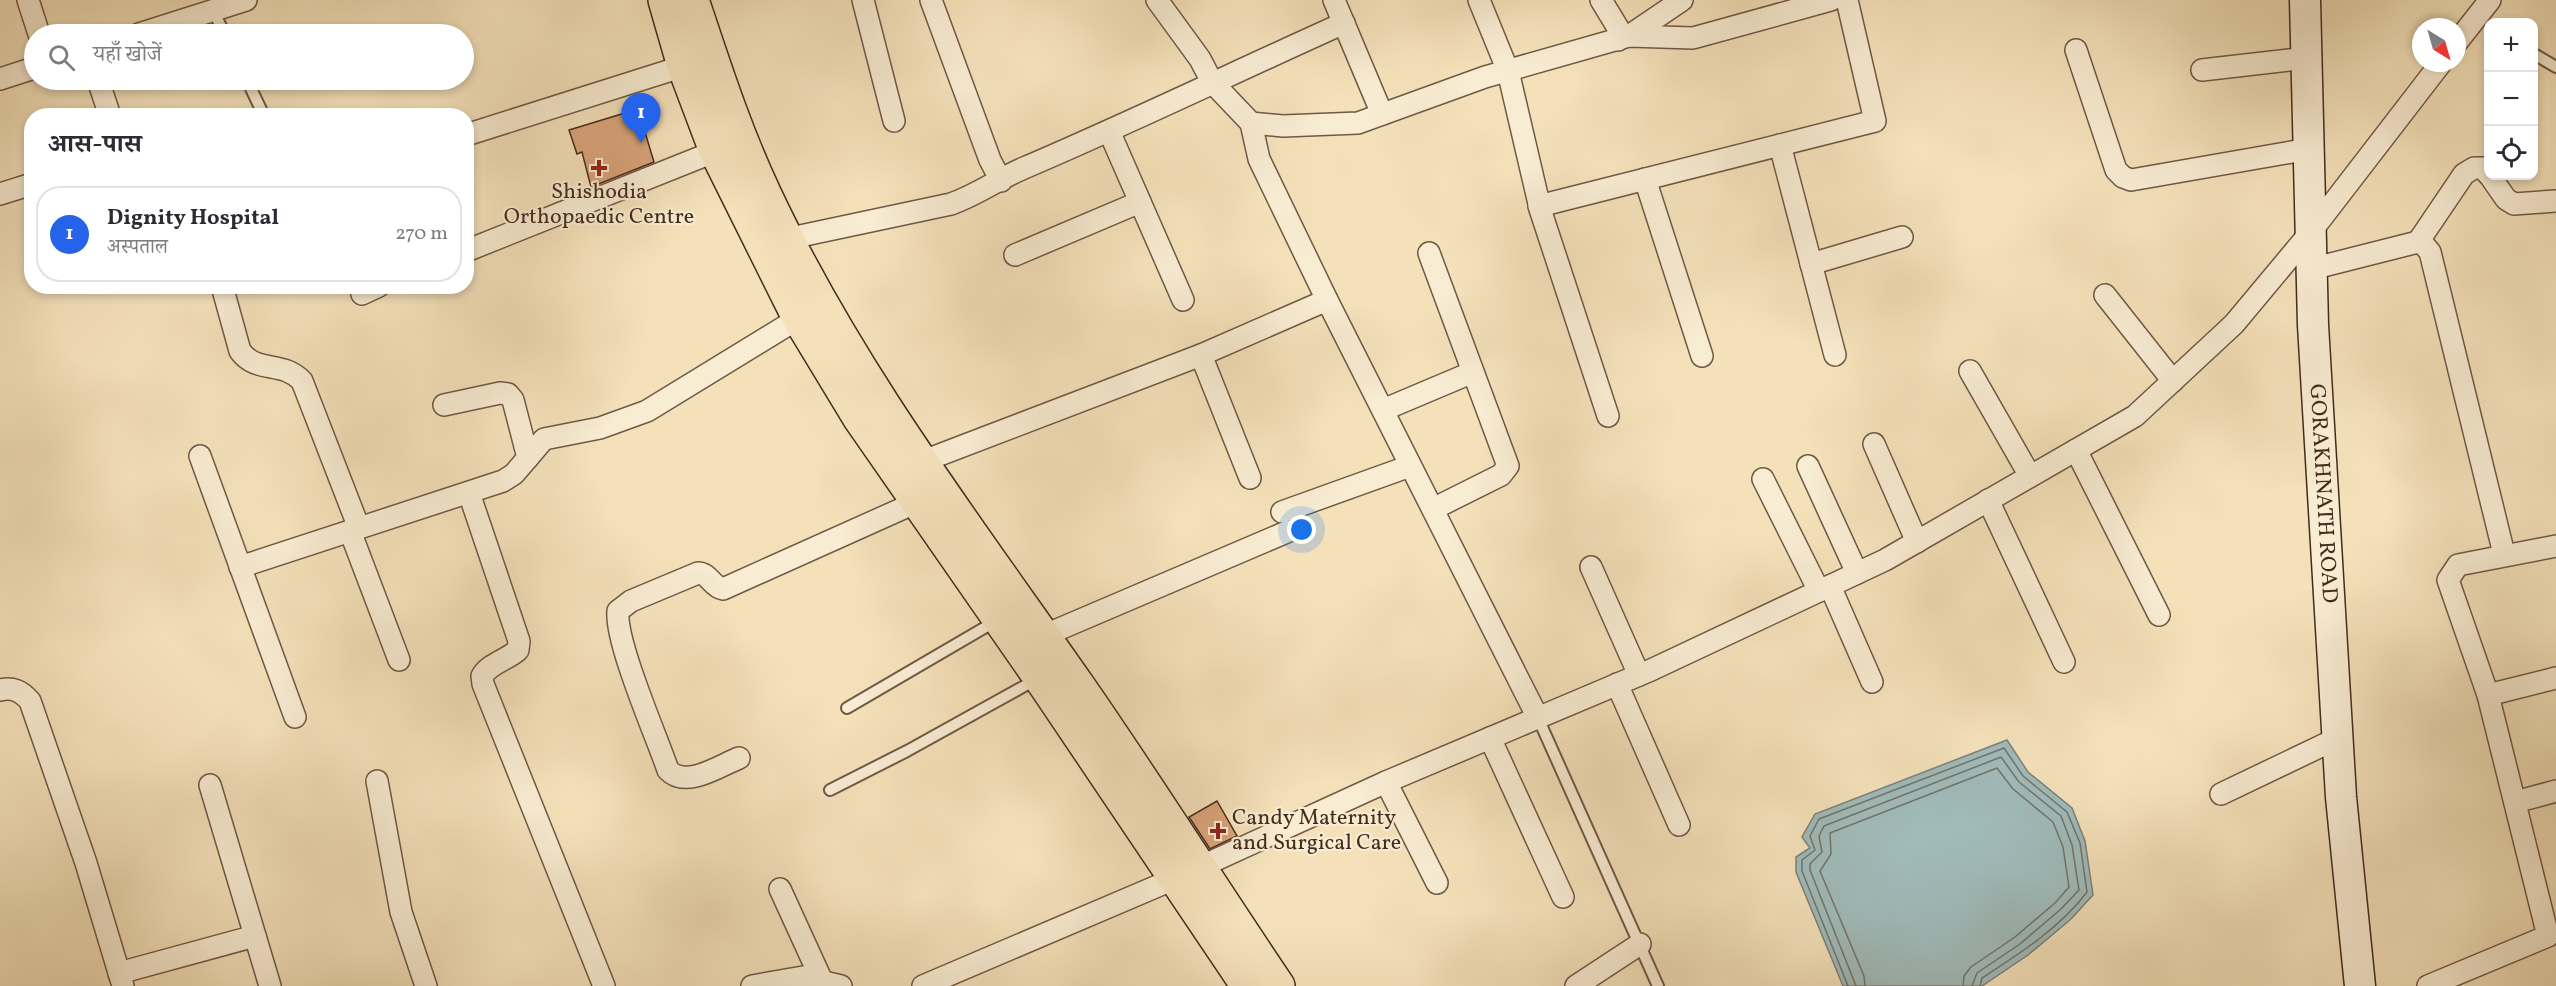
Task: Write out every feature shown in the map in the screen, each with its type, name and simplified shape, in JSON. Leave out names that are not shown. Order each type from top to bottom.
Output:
[{"type":"main road","points":[[664,0],[684,66],[716,151],[799,318],[859,417],[1040,677],[1186,873],[1278,986]]},
{"type":"main road","points":[[692,0],[722,89],[764,193],[830,319],[921,462],[1043,636],[1186,873],[1248,986]]},
{"type":"main road","name":"GORAKHNATH ROAD","points":[[2305,0],[2311,269],[2338,738],[2360,986]]},
{"type":"street","points":[[28,0],[36,24]]},
{"type":"street","points":[[157,24],[185,9],[213,11],[246,0]]},
{"type":"street","points":[[863,0],[894,121]]},
{"type":"street","points":[[931,0],[990,160],[1001,181]]},
{"type":"street","points":[[1157,0],[1200,59],[1212,82],[1251,123],[1259,159],[1326,300],[1538,718]]},
{"type":"street","points":[[1334,0],[1382,114]]},
{"type":"street","points":[[1479,0],[1508,71],[1540,208],[1608,416]]},
{"type":"street","points":[[1601,0],[1624,38]]},
{"type":"street","points":[[1624,38],[1682,0]]},
{"type":"street","points":[[1251,123],[1283,126],[1358,123],[1508,71],[1624,38],[1693,38],[1831,0]]},
{"type":"street","points":[[1540,208],[1542,204],[1875,121],[1847,0]]},
{"type":"street","points":[[2466,35],[2481,24],[2490,0]]},
{"type":"street","points":[[786,238],[951,204],[976,195],[1018,170],[1109,131],[1344,23]]},
{"type":"street","points":[[2076,50],[2116,170],[2123,177],[2131,180],[2309,148]]},
{"type":"street","points":[[2202,70],[2306,58]]},
{"type":"street","points":[[474,132],[684,66]]},
{"type":"street","points":[[0,79],[24,71]]},
{"type":"street","points":[[923,986],[1186,873],[1386,782],[1639,675],[1857,573],[1917,542],[2135,416],[2234,324],[2310,232],[2434,72]]},
{"type":"street","points":[[101,90],[107,108]]},
{"type":"street","points":[[1109,131],[1183,300]]},
{"type":"street","points":[[1780,145],[1835,355]]},
{"type":"street","points":[[474,248],[716,151]]},
{"type":"street","points":[[2418,242],[2464,174],[2474,168],[2484,169]]},
{"type":"street","points":[[1645,179],[1702,356]]},
{"type":"street","points":[[2493,180],[2506,199],[2514,204],[2556,201]]},
{"type":"street","points":[[0,194],[24,186]]},
{"type":"street","points":[[1015,255],[1140,202]]},
{"type":"street","points":[[1811,264],[1902,237]]},
{"type":"street","points":[[2311,269],[2418,242],[2424,245],[2433,259],[2504,554]]},
{"type":"street","points":[[1429,253],[1508,466],[1506,472],[1432,509]]},
{"type":"street","points":[[224,294],[240,351],[246,358],[255,364],[285,368],[302,381],[399,660]]},
{"type":"street","points":[[2105,295],[2173,381]]},
{"type":"street","points":[[921,462],[1201,355],[1326,300]]},
{"type":"street","points":[[240,567],[469,493],[514,474],[544,439],[600,428],[647,411],[799,318]]},
{"type":"street","points":[[1201,355],[1250,478]]},
{"type":"street","points":[[1970,371],[2030,476]]},
{"type":"street","points":[[1383,410],[1473,372]]},
{"type":"street","points":[[444,405],[500,393],[508,394],[513,400],[528,458]]},
{"type":"street","points":[[1874,444],[1917,542]]},
{"type":"street","points":[[2076,450],[2159,615]]},
{"type":"street","points":[[200,456],[295,717]]},
{"type":"street","points":[[1043,636],[1286,521],[1410,466]]},
{"type":"street","points":[[1808,466],[1857,573]]},
{"type":"street","points":[[1763,479],[1824,588],[1872,681]]},
{"type":"street","points":[[469,493],[519,641],[518,650],[511,656],[486,669],[482,676],[483,684],[604,986]]},
{"type":"street","points":[[1988,500],[2064,662]]},
{"type":"street","points":[[739,758],[690,778],[674,776],[669,770],[624,647],[617,622],[618,611],[631,601],[698,573],[705,574],[716,586],[723,589],[917,502]]},
{"type":"street","points":[[2428,986],[2552,934],[2488,695],[2448,580],[2458,565],[2504,554],[2556,546]]},
{"type":"street","points":[[1591,567],[1639,675]]},
{"type":"street","points":[[2488,695],[2556,678]]},
{"type":"street","points":[[1617,684],[1678,825]]},
{"type":"street","points":[[0,690],[8,688],[21,692],[30,701],[86,863],[121,979],[255,936]]},
{"type":"street","points":[[1490,738],[1563,897]]},
{"type":"street","points":[[2221,794],[2338,738]]},
{"type":"street","points":[[377,782],[401,912],[426,986]]},
{"type":"street","points":[[1386,782],[1437,883]]},
{"type":"street","points":[[210,785],[270,986]]},
{"type":"street","points":[[2515,802],[2556,791]]},
{"type":"street","points":[[780,889],[831,984]]},
{"type":"street","points":[[1576,986],[1640,944]]},
{"type":"street","points":[[752,986],[803,977],[831,984]]},
{"type":"lane","points":[[213,11],[220,24]]},
{"type":"lane","points":[[2538,56],[2556,67]]},
{"type":"lane","points":[[252,90],[260,108]]},
{"type":"lane","points":[[847,708],[999,619]]},
{"type":"lane","points":[[830,790],[907,751],[1040,677]]},
{"type":"lane","points":[[1538,718],[1658,986]]},
{"type":"water","points":[[2007,740],[2028,772],[2072,808],[2085,841],[2093,895],[2071,919],[2028,955],[1982,986],[1843,986],[1796,872],[1796,857],[1810,848],[1802,837],[1815,814]]},
{"type":"building","points":[[638,109],[654,162],[591,187],[582,152],[577,154],[569,130]]},
{"type":"building","points":[[1217,801],[1237,836],[1210,849],[1189,817]]},
{"type":"place","name":"Dignity Hospital","points":[[641,143]]},
{"type":"place","name":"Shishodia Orthopaedic Centre","points":[[599,168]]},
{"type":"place","name":"Candy Maternity and Surgical Care","points":[[1218,831]]}]
